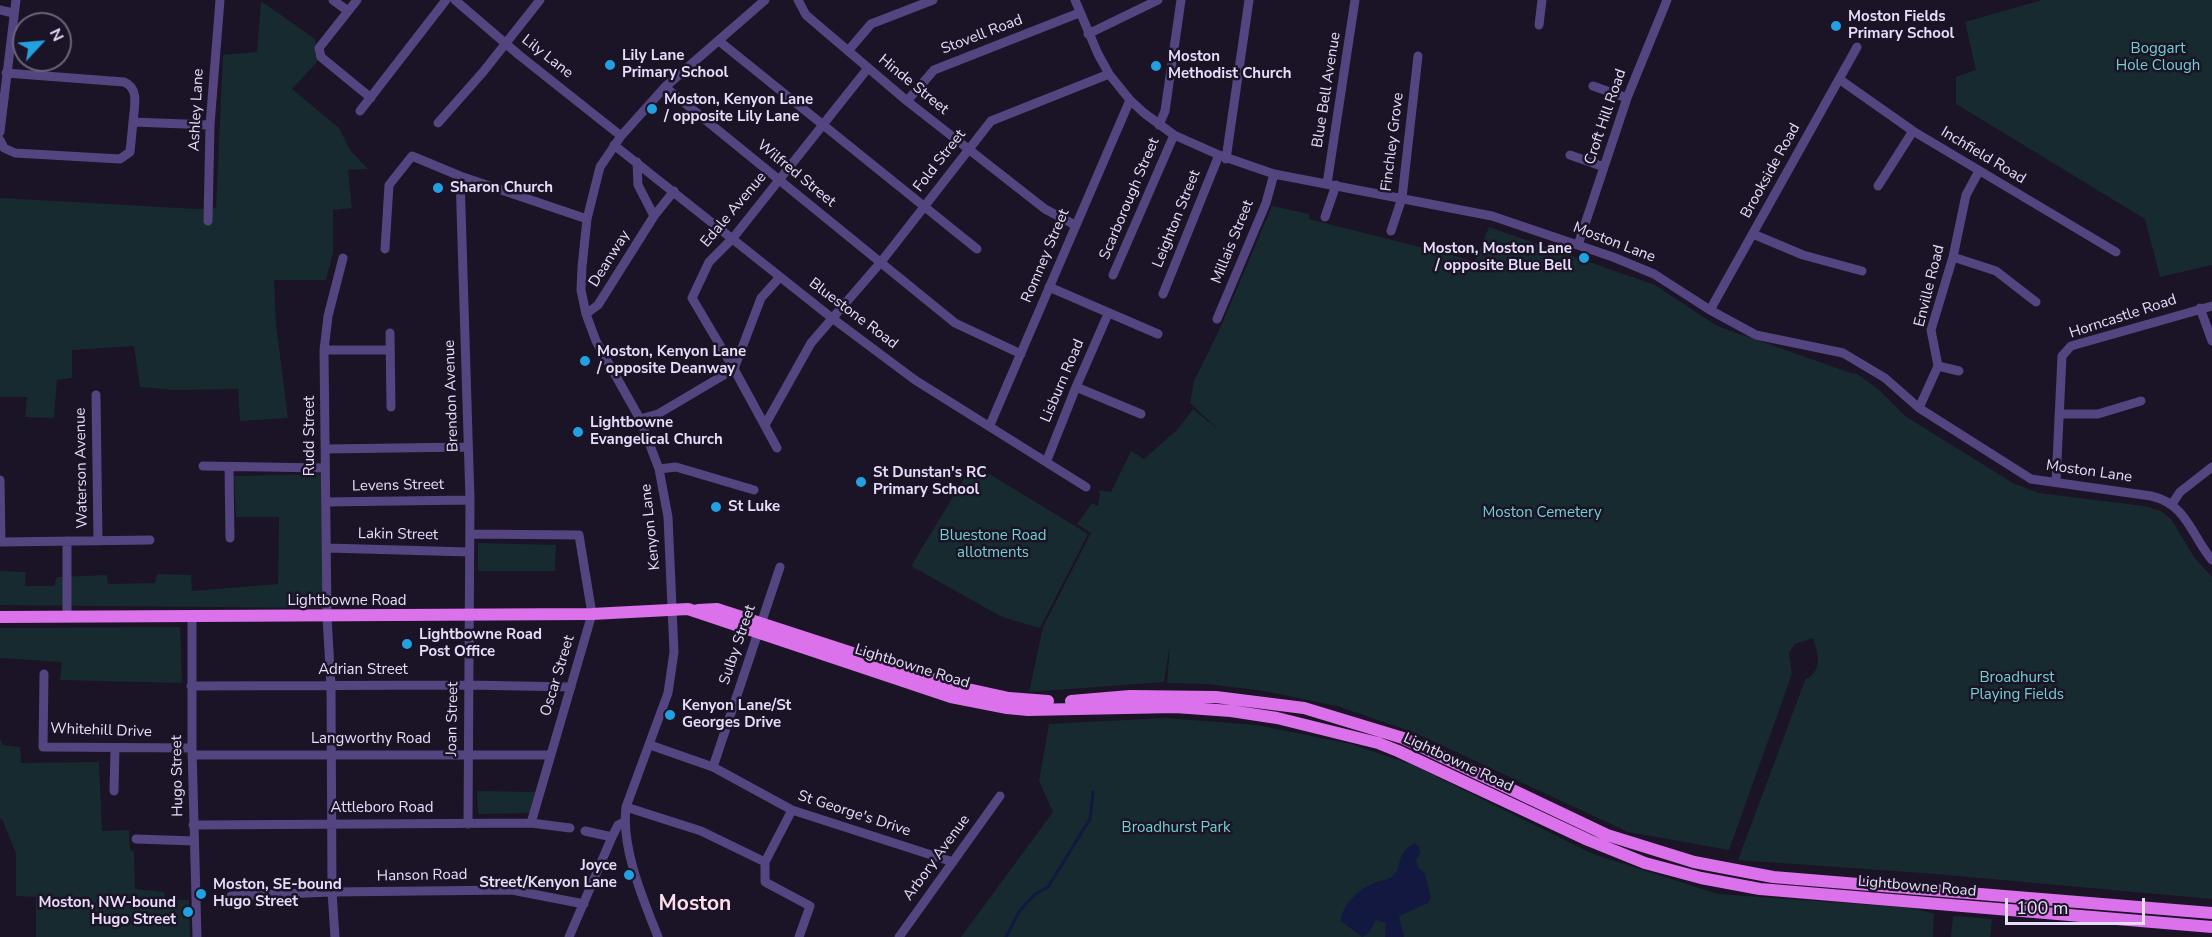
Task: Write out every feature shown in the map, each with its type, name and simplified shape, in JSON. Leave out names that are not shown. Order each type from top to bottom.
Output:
[{"type":"main road","name":"Lightbowne Road","points":[[0,617],[192,615],[327,617],[592,614],[673,609],[694,610],[952,686],[1020,700],[1079,701],[1130,696],[1216,697],[1304,708],[1403,738],[1607,835],[1694,862],[1773,877],[1820,882],[2212,913]]},
{"type":"main road","name":"Lightbowne Road","points":[[759,628],[951,697],[1007,708],[1029,710],[1175,707],[1231,711],[1277,718],[1378,743],[1588,840],[1645,863],[1701,878],[1761,889],[2212,927]]},
{"type":"street","name":"Ashley Lane","points":[[208,221],[210,125],[220,0]]},
{"type":"street","points":[[333,0],[348,11]]},
{"type":"street","points":[[357,0],[319,48],[321,57],[371,98]]},
{"type":"street","points":[[360,111],[446,0]]},
{"type":"street","name":"Lily Lane","points":[[455,0],[621,136]]},
{"type":"street","points":[[438,123],[540,0]]},
{"type":"street","name":"Kenyon Lane","points":[[624,822],[626,807],[668,693],[674,652],[668,517],[659,469],[640,419],[601,350],[586,314],[581,290],[587,219],[600,167],[621,136],[665,87],[765,0]]},
{"type":"street","name":"Hinde Street","points":[[798,0],[806,15],[908,101],[1045,209],[1075,225]]},
{"type":"street","points":[[848,51],[871,24],[933,0]]},
{"type":"street","points":[[1088,34],[1158,0]]},
{"type":"street","points":[[1159,125],[1166,111],[1180,0]]},
{"type":"street","name":"Leighton Street","points":[[1163,294],[1223,157],[1249,0]]},
{"type":"street","name":"Blue Bell Avenue","points":[[1325,217],[1332,184],[1355,0]]},
{"type":"street","points":[[1539,25],[1542,0]]},
{"type":"street","name":"Croft Hill Road","points":[[1578,245],[1627,98],[1667,0]]},
{"type":"street","name":"Moston Lane","points":[[1077,4],[1088,34],[1109,74],[1130,100],[1174,135],[1223,157],[1274,174],[1492,216],[1578,245],[1654,274],[1710,310],[1756,334],[1843,353],[1885,378],[1919,408],[2031,479],[2151,496],[2172,504]]},
{"type":"street","name":"Stovell Road","points":[[908,101],[934,70],[1077,4]]},
{"type":"street","points":[[0,132],[12,22]]},
{"type":"street","points":[[719,40],[821,125],[978,249]]},
{"type":"street","name":"Brookside Road","points":[[1710,310],[1857,47]]},
{"type":"street","name":"Finchley Grove","points":[[1391,231],[1402,198],[1418,56]]},
{"type":"street","name":"Edale Avenue","points":[[777,448],[692,298],[709,262],[733,238],[868,68]]},
{"type":"street","points":[[0,140],[4,148],[15,153],[120,159],[130,152],[133,122],[135,93],[128,83],[6,73]]},
{"type":"street","name":"Fold Street","points":[[765,425],[811,343],[881,262],[991,121],[1109,74]]},
{"type":"street","name":"Inchfield Road","points":[[1839,79],[1913,131],[2115,252]]},
{"type":"street","points":[[1593,86],[1627,98]]},
{"type":"street","name":"Wilfred Street","points":[[665,87],[955,323],[1021,354]]},
{"type":"street","name":"Romney Street","points":[[990,425],[1130,100]]},
{"type":"street","points":[[133,122],[210,125]]},
{"type":"street","points":[[1878,186],[1913,131]]},
{"type":"street","name":"Scarborough Street","points":[[1113,275],[1174,135]]},
{"type":"street","name":"Bluestone Road","points":[[614,145],[832,318],[915,380],[1047,460],[1086,487]]},
{"type":"street","points":[[1570,155],[1604,167]]},
{"type":"street","points":[[385,249],[389,185],[412,156],[460,176],[587,219]]},
{"type":"street","points":[[637,162],[638,185],[654,216]]},
{"type":"street","name":"Enville Road","points":[[1938,366],[1931,330],[1953,257],[1966,195],[1979,171]]},
{"type":"street","name":"Millais Street","points":[[1217,320],[1266,203],[1274,174]]},
{"type":"street","name":"Brendon Avenue","points":[[460,176],[470,500],[470,615]]},
{"type":"street","name":"Deanway","points":[[586,314],[598,305],[654,216],[674,191]]},
{"type":"street","points":[[1753,234],[1803,255],[1862,271]]},
{"type":"street","points":[[1953,257],[1996,271],[2036,302]]},
{"type":"street","name":"Rudd Street","points":[[335,937],[332,892],[331,686],[327,617],[324,350],[328,316],[343,258]]},
{"type":"street","points":[[640,419],[658,414],[734,369],[761,298],[780,277]]},
{"type":"street","points":[[1049,287],[1158,334]]},
{"type":"street","name":"Horncastle Road","points":[[2056,482],[2062,356],[2071,345],[2212,306]]},
{"type":"street","points":[[2200,308],[2212,341]]},
{"type":"street","name":"Lisburn Road","points":[[1047,460],[1108,314]]},
{"type":"street","points":[[390,333],[391,407]]},
{"type":"street","points":[[324,350],[390,350]]},
{"type":"street","points":[[1919,408],[1938,366],[1959,371]]},
{"type":"street","points":[[1076,387],[1141,414]]},
{"type":"street","name":"Waterson Avenue","points":[[96,395],[98,540]]},
{"type":"street","points":[[2059,414],[2098,414],[2141,401]]},
{"type":"street","points":[[325,449],[468,447]]},
{"type":"street","points":[[202,466],[325,468]]},
{"type":"street","points":[[229,467],[230,538]]},
{"type":"street","points":[[659,469],[676,467],[753,490]]},
{"type":"street","points":[[2212,467],[2180,492],[2172,504],[2183,515],[2212,559]]},
{"type":"street","points":[[0,480],[1,542],[150,540]]},
{"type":"street","name":"Levens Street","points":[[326,502],[470,500]]},
{"type":"street","name":"Oscar Street","points":[[470,534],[579,535],[592,614],[531,823]]},
{"type":"street","points":[[67,541],[67,616]]},
{"type":"street","name":"Lakin Street","points":[[327,548],[469,552]]},
{"type":"street","name":"Sulby Street","points":[[713,767],[780,567]]},
{"type":"street","name":"Hugo Street","points":[[192,615],[193,825],[197,937]]},
{"type":"street","name":"Joan Street","points":[[468,824],[470,615]]},
{"type":"street","name":"Whitehill Drive","points":[[44,674],[43,747],[192,752]]},
{"type":"street","name":"Adrian Street","points":[[191,686],[571,687]]},
{"type":"street","name":"St George's Drive","points":[[650,745],[713,767],[792,810],[953,862]]},
{"type":"street","points":[[114,791],[115,748]]},
{"type":"street","name":"Langworthy Road","points":[[192,752],[549,755]]},
{"type":"street","name":"Arbory Avenue","points":[[899,937],[1000,796]]},
{"type":"street","points":[[626,807],[701,831],[765,862]]},
{"type":"street","points":[[792,810],[765,862],[765,882],[810,906],[799,937]]},
{"type":"street","points":[[570,937],[612,837],[618,825],[624,822],[643,899],[658,937]]},
{"type":"street","name":"Attleboro Road","points":[[193,825],[531,823],[570,828]]},
{"type":"street","points":[[585,831],[612,837]]},
{"type":"street","points":[[136,839],[194,841]]},
{"type":"street","name":"Hanson Road","points":[[231,896],[332,892],[512,890],[584,904]]},
{"type":"green space","name":"Boggart Hole Clough","points":[[2042,0],[2212,0],[2212,265],[2160,277],[2145,219],[1956,104],[1956,77],[1976,70],[1965,22]]},
{"type":"green space","points":[[261,1],[315,39],[318,61],[292,89],[339,128],[350,150],[368,169],[348,170],[352,208],[333,210],[333,253],[326,280],[274,280],[276,324],[288,418],[240,421],[238,389],[174,390],[140,387],[134,346],[72,350],[72,378],[57,380],[54,418],[25,417],[27,397],[0,397],[0,198],[197,209],[216,208],[223,55],[257,52]]},
{"type":"green space","name":"Moston Cemetery","points":[[1272,206],[1309,214],[1309,219],[1475,261],[1489,227],[1655,285],[1717,326],[1856,373],[1878,389],[1905,416],[2013,483],[2039,493],[2144,506],[2161,511],[2171,519],[2194,557],[2212,577],[2212,899],[1936,874],[1738,860],[1805,680],[1817,667],[1818,656],[1813,638],[1795,644],[1789,653],[1792,674],[1729,850],[1628,832],[1415,733],[1337,706],[1264,691],[1207,684],[1167,683],[1170,644],[1164,682],[1029,692],[1043,627],[1091,533],[1077,524],[1092,503],[1098,506],[1100,494],[1098,490],[1111,492],[1131,451],[1144,459],[1178,429],[1193,409],[1219,430],[1190,403],[1194,381],[1221,326]]},
{"type":"green space","name":"Bluestone Road allotments","points":[[973,464],[1088,534],[1040,628],[1002,617],[911,566]]},
{"type":"green space","points":[[323,474],[323,608],[0,605],[0,571],[26,572],[25,586],[54,586],[57,577],[107,575],[108,584],[155,583],[157,574],[191,575],[192,591],[278,584],[279,517],[236,517],[234,476]]},
{"type":"green space","points":[[478,543],[556,545],[555,571],[478,571]]},
{"type":"green space","points":[[180,627],[182,683],[60,680],[62,662],[0,658],[0,628]]},
{"type":"green space","name":"Broadhurst Park","points":[[1165,718],[1257,725],[1351,744],[1413,765],[1593,854],[1718,894],[1913,908],[1934,914],[1933,937],[961,937],[1053,812],[1039,781],[1049,724]]},
{"type":"green space","points":[[0,739],[3,745],[20,747],[21,763],[99,762],[102,831],[129,830],[130,850],[134,851],[135,889],[164,892],[166,900],[189,900],[190,937],[36,937],[36,897],[16,896],[16,853],[2,819],[0,819]]},
{"type":"green space","points":[[477,791],[536,792],[530,813],[478,814]]},
{"type":"green space","points":[[1953,916],[1992,919],[1990,937],[1951,937]]},
{"type":"shaded area","points":[[1415,843],[1420,853],[1416,861],[1419,869],[1424,872],[1431,897],[1428,903],[1399,916],[1404,937],[1385,937],[1386,923],[1376,920],[1368,934],[1362,937],[1341,921],[1344,909],[1363,889],[1392,877],[1398,869],[1404,851]]},
{"type":"waterway","points":[[1006,937],[1019,912],[1035,894],[1048,887],[1090,819],[1093,792]]},
{"type":"place","name":"Moston Fields Primary School","points":[[1836,26]]},
{"type":"place","name":"Lily Lane Primary School","points":[[610,65]]},
{"type":"place","name":"Moston Methodist Church","points":[[1156,66]]},
{"type":"place","name":"Moston, Kenyon Lane / opposite Lily Lane","points":[[652,109]]},
{"type":"place","name":"Sharon Church","points":[[438,188]]},
{"type":"place","name":"Moston, Moston Lane / opposite Blue Bell","points":[[1584,258]]},
{"type":"place","name":"Moston, Kenyon Lane / opposite Deanway","points":[[585,361]]},
{"type":"place","name":"Lightbowne Evangelical Church","points":[[578,432]]},
{"type":"place","name":"St Dunstan's RC Primary School","points":[[861,482]]},
{"type":"place","name":"St Luke","points":[[716,507]]},
{"type":"place","name":"Lightbowne Road Post Office","points":[[407,644]]},
{"type":"place","name":"Kenyon Lane/St Georges Drive","points":[[670,715]]},
{"type":"place","name":"Joyce Street/Kenyon Lane","points":[[629,875]]},
{"type":"place","name":"Moston, SE-bound Hugo Street","points":[[201,894]]},
{"type":"place","name":"Moston, NW-bound Hugo Street","points":[[188,912]]},
{"type":"district","name":"Moston","points":[[695,905]]},
{"type":"park label","name":"Broadhurst Playing Fields","points":[[2017,686]]}]
